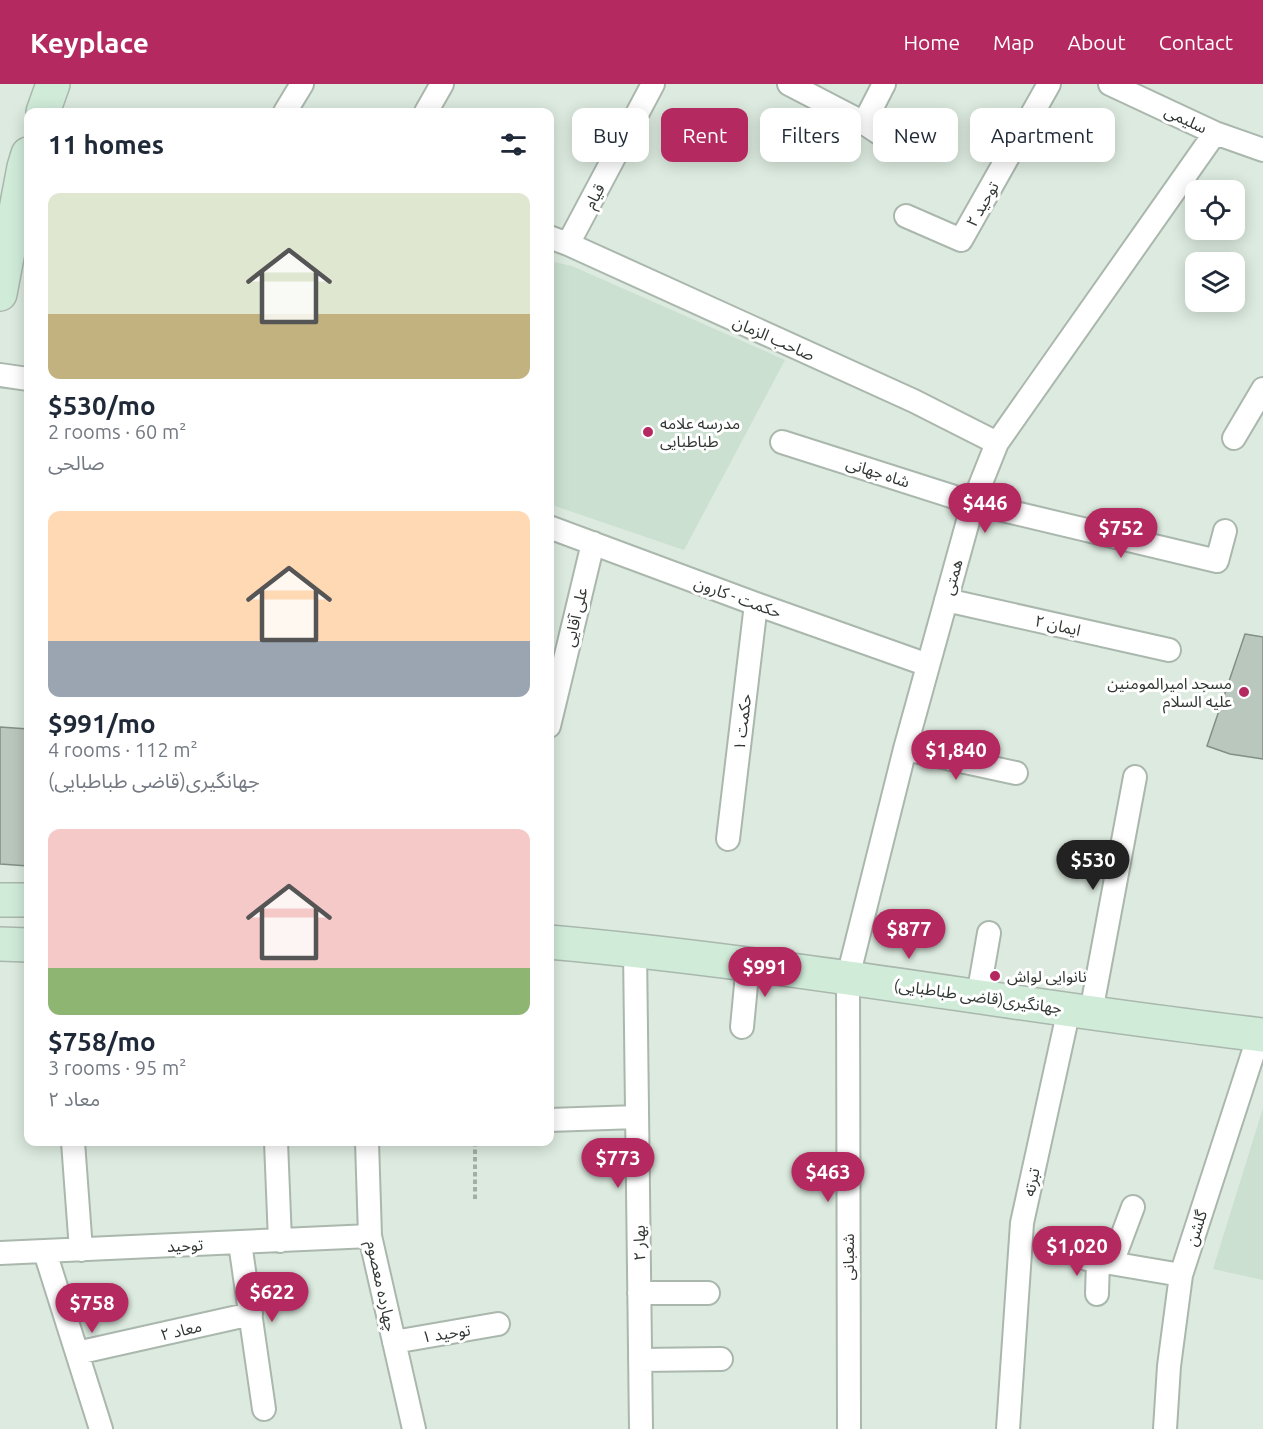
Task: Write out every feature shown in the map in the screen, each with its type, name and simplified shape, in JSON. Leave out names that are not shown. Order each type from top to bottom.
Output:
[{"type":"street","points":[[44,108],[53,84]]},
{"type":"street","points":[[287,108],[302,84]]},
{"type":"street","points":[[428,108],[442,84]]},
{"type":"street","name":"قیام","points":[[559,240],[652,84]]},
{"type":"street","points":[[789,84],[873,129]]},
{"type":"street","points":[[864,123],[884,84]]},
{"type":"street","name":"توحید ۲","points":[[906,216],[961,240],[1049,84]]},
{"type":"street","name":"سلیمی","points":[[1110,84],[1215,133],[1263,150]]},
{"type":"street","name":"همتی","points":[[848,977],[905,749],[973,503],[997,443],[1215,133]]},
{"type":"street","points":[[0,294],[24,178]]},
{"type":"street","name":"صاحب الزمان","points":[[559,240],[914,401],[997,443]]},
{"type":"street","points":[[0,375],[24,378]]},
{"type":"street","points":[[1234,438],[1263,389]]},
{"type":"street","name":"شاه جهانی","points":[[782,442],[973,503],[1217,561],[1225,531]]},
{"type":"street","name":"حکمت - کارون","points":[[554,533],[593,543],[928,665]]},
{"type":"street","name":"علی آقایی","points":[[554,705],[593,543]]},
{"type":"street","name":"ایمان ۲","points":[[946,600],[1169,651]]},
{"type":"street","name":"حکمت ۱","points":[[728,839],[756,604]]},
{"type":"street","points":[[905,749],[1016,773]]},
{"type":"street","name":"تبرته","points":[[1008,1429],[1022,1223],[1080,1010],[1135,777]]},
{"type":"street","points":[[0,900],[24,900]]},
{"type":"street","points":[[978,996],[989,933]]},
{"type":"street","name":"جهانگیری(قاضی طباطبایی)","points":[[554,942],[635,950],[848,977],[1261,1035]]},
{"type":"street","points":[[0,944],[24,945]]},
{"type":"street","name":"بهار ۲","points":[[635,950],[641,1429]]},
{"type":"street","points":[[742,1027],[748,964]]},
{"type":"street","name":"شعبانی","points":[[848,977],[849,1429]]},
{"type":"street","name":"گلشن","points":[[1165,1429],[1169,1366],[1180,1275],[1261,1035]]},
{"type":"street","points":[[554,1120],[637,1117]]},
{"type":"street","points":[[73,1146],[81,1250]]},
{"type":"street","points":[[276,1146],[280,1241]]},
{"type":"street","name":"چهارده معصوم","points":[[367,1146],[370,1236],[414,1429]]},
{"type":"street","points":[[1097,1294],[1099,1261],[1133,1207]]},
{"type":"street","name":"توحید","points":[[0,1253],[370,1236]]},
{"type":"street","points":[[240,1243],[264,1409]]},
{"type":"street","points":[[45,1252],[101,1429]]},
{"type":"street","points":[[1099,1261],[1180,1275]]},
{"type":"street","points":[[639,1293],[708,1293]]},
{"type":"street","name":"معاد ۲","points":[[77,1353],[250,1314]]},
{"type":"street","name":"توحید ۱","points":[[394,1342],[498,1324]]},
{"type":"street","points":[[640,1360],[721,1359]]},
{"type":"path","points":[[475,1146],[475,1199]]},
{"type":"shaded area","name":"مدرسه علامه طباطبایی","points":[[554,262],[572,266],[785,360],[684,550],[554,506]]},
{"type":"shaded area","points":[[1263,1108],[1263,1280],[1213,1269]]},
{"type":"building","name":"مسجد امیرالمومنین علیه السلام","points":[[1245,634],[1263,637],[1263,759],[1230,754],[1207,746]]},
{"type":"building","points":[[0,727],[24,729],[24,866],[0,864]]},
{"type":"place","name":"مدرسه علامه طباطبایی","points":[[648,432]]},
{"type":"place","name":"مسجد امیرالمومنین علیه السلام","points":[[1244,692]]},
{"type":"place","name":"نانوایی لواش","points":[[995,976]]}]
